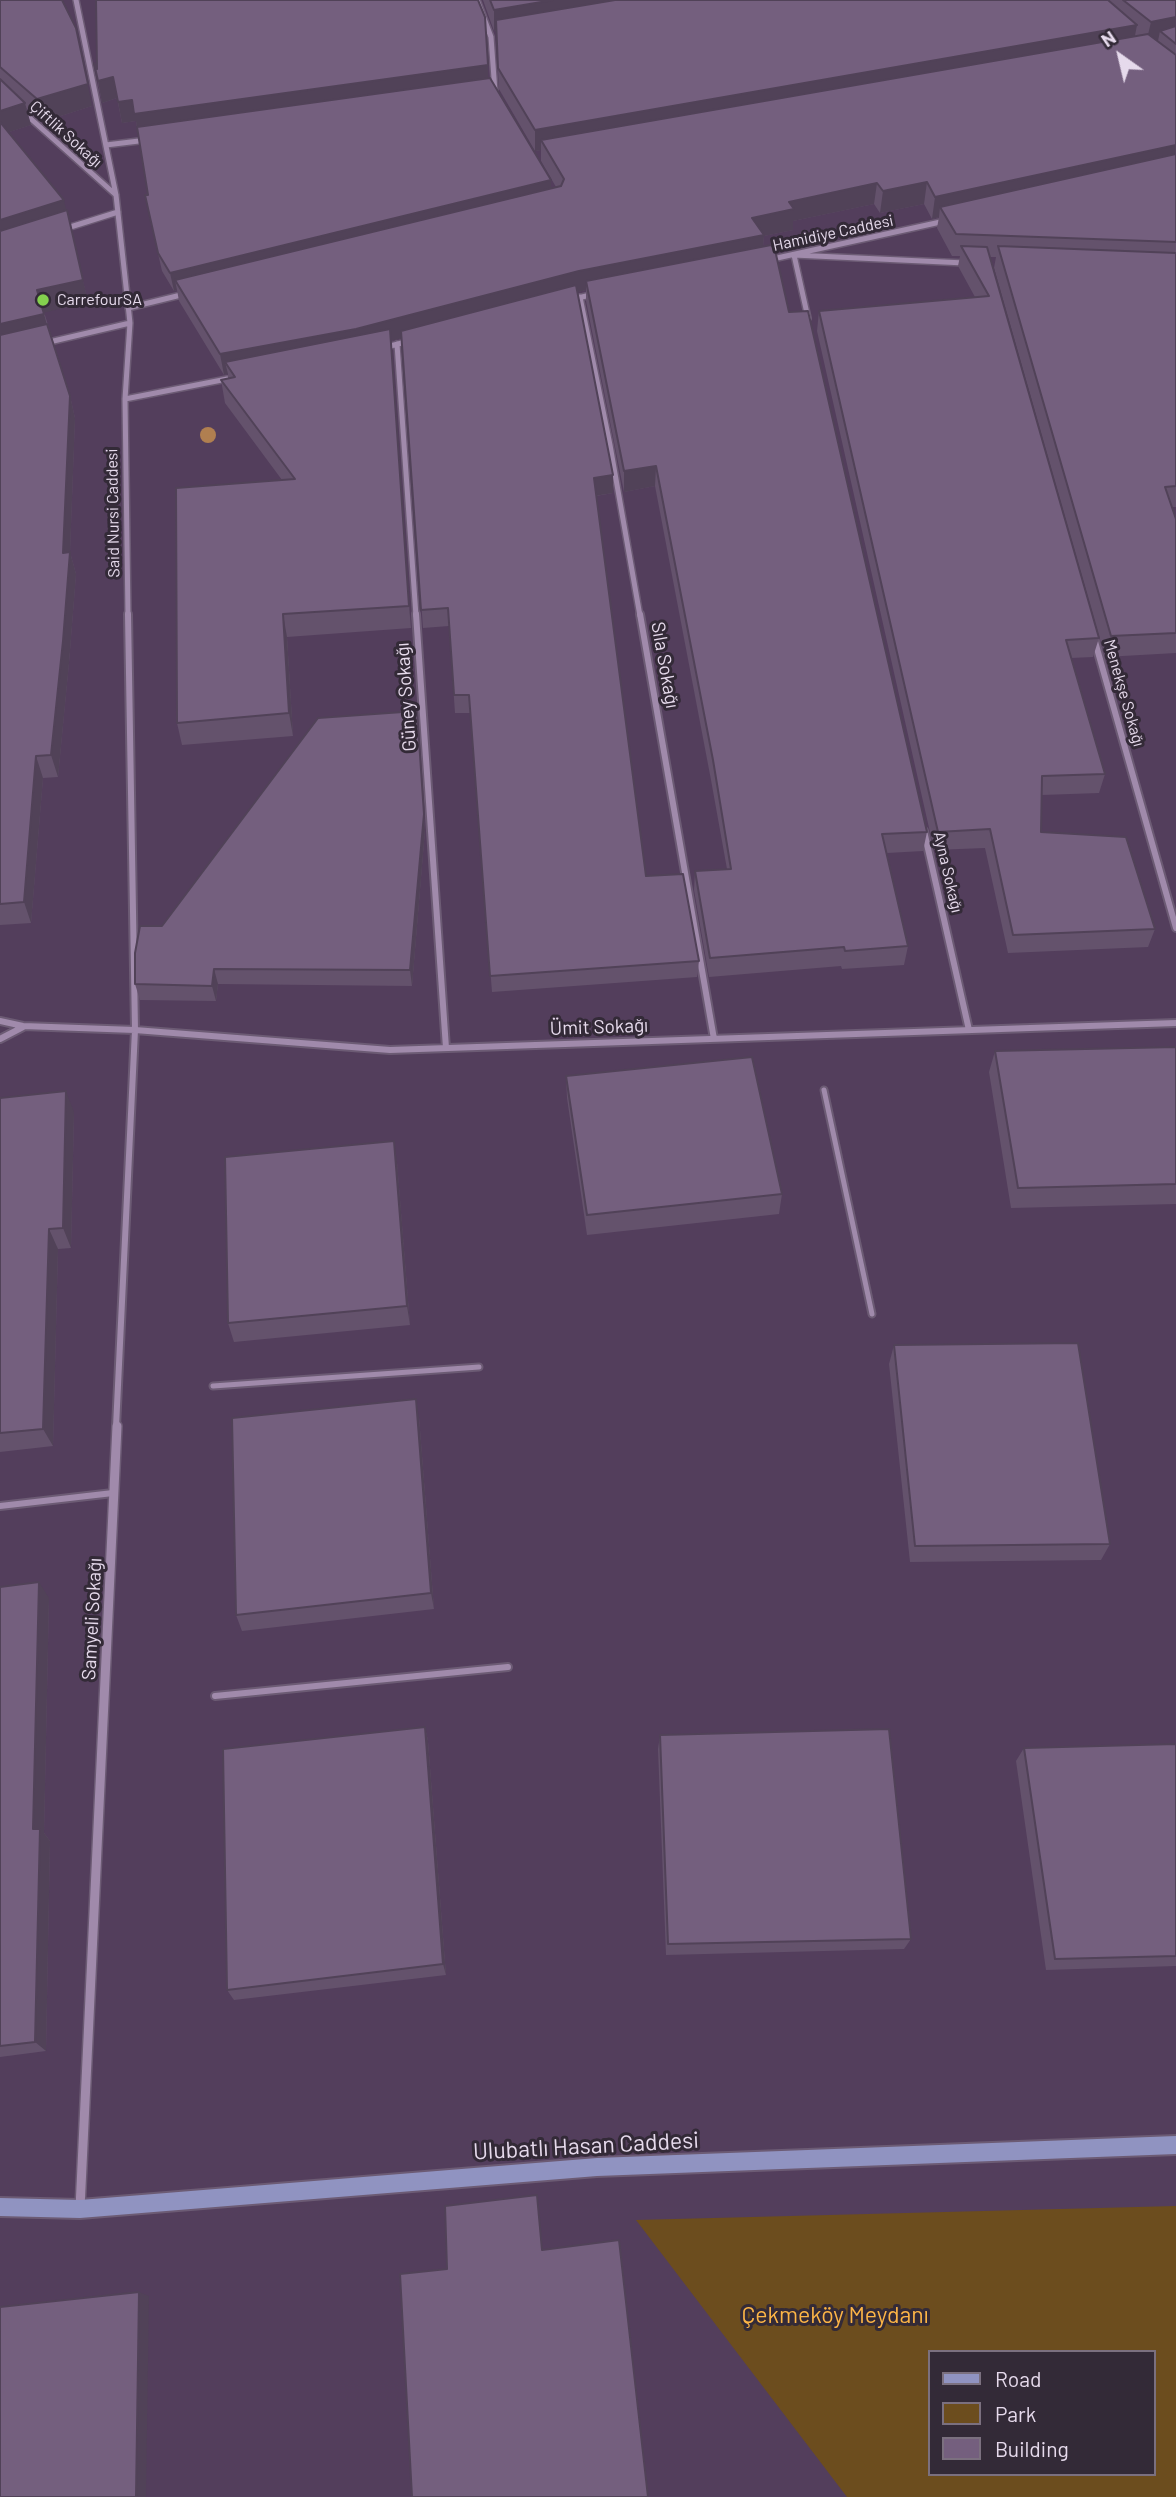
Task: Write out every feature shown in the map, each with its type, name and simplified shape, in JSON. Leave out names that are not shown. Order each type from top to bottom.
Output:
[{"type":"street","name":"Said Nursi Caddesi","points":[[76,0],[117,195],[130,323],[125,399],[135,1030]]},
{"type":"street","points":[[477,0],[491,37],[494,91],[500,102]]},
{"type":"street","points":[[491,37],[505,34]]},
{"type":"street","name":"Çiftlik Sokağı","points":[[19,108],[117,195]]},
{"type":"street","points":[[106,145],[148,139]]},
{"type":"street","points":[[52,233],[118,212]]},
{"type":"street","name":"Hamidiye Caddesi","points":[[767,260],[952,219]]},
{"type":"street","points":[[809,323],[793,255],[974,263]]},
{"type":"street","points":[[128,308],[195,292]]},
{"type":"street","points":[[556,303],[606,292]]},
{"type":"street","name":"Sıla Sokağı","points":[[580,297],[610,445],[714,1039]]},
{"type":"street","points":[[39,344],[130,323]]},
{"type":"street","points":[[372,351],[411,341]]},
{"type":"street","name":"Güney Sokağı","points":[[397,344],[446,1048]]},
{"type":"street","points":[[125,399],[229,379]]},
{"type":"street","name":"Menekşe Sokağı","points":[[1093,635],[1176,928]]},
{"type":"street","name":"Ayna Sokağı","points":[[923,826],[969,1030]]},
{"type":"street","name":"Ümit Sokağı","points":[[0,1021],[23,1026],[135,1030],[390,1050],[1176,1023]]},
{"type":"street","points":[[0,1039],[23,1026]]},
{"type":"street","name":"Samyeli Sokağı","points":[[80,2209],[135,1030]]},
{"type":"street","name":"Ulubatlı Hasan Caddesi","points":[[0,2207],[80,2209],[597,2167],[1176,2146]]},
{"type":"lane","points":[[824,1090],[872,1314]]},
{"type":"lane","points":[[213,1385],[479,1367]]},
{"type":"lane","points":[[0,1506],[113,1493]]},
{"type":"lane","points":[[215,1696],[508,1667]]},
{"type":"green space","name":"Çekmeköy Meydanı","points":[[1176,2206],[1176,2497],[847,2497],[636,2220]]},
{"type":"building","points":[[0,0],[62,0],[76,28],[88,84],[37,99],[0,67]]},
{"type":"building","points":[[96,0],[478,0],[485,17],[488,65],[134,114],[132,100],[118,102],[113,77],[98,81],[94,63],[97,69]]},
{"type":"building","points":[[490,0],[553,0],[494,10]]},
{"type":"building","points":[[615,0],[1108,0],[1137,25],[535,130],[498,68],[496,20]]},
{"type":"building","points":[[1123,0],[1176,0],[1176,17],[1151,22]]},
{"type":"building","points":[[1176,26],[1176,44],[1160,31]]},
{"type":"building","points":[[1148,34],[1176,55],[1176,145],[935,197],[927,182],[883,191],[877,183],[789,202],[794,209],[752,218],[764,235],[579,271],[356,329],[220,354],[175,280],[561,186],[564,179],[541,140]]},
{"type":"building","points":[[490,78],[551,180],[170,273],[158,253],[145,195],[148,195],[137,127]]},
{"type":"building","points":[[0,79],[25,103],[0,111]]},
{"type":"building","points":[[0,122],[64,200],[0,220]]},
{"type":"building","points":[[1176,154],[1176,242],[956,234],[940,207]]},
{"type":"building","points":[[67,210],[83,280],[37,290],[44,314],[0,324],[0,231]]},
{"type":"building","points":[[771,245],[775,250],[789,312],[808,311],[927,832],[882,834],[908,946],[845,951],[844,947],[710,958],[695,871],[731,869],[713,760],[656,466],[624,471],[586,281]]},
{"type":"building","points":[[961,246],[987,247],[1099,638],[1066,640],[1105,774],[1042,776],[1041,832],[1126,837],[1155,929],[1013,935],[990,829],[938,832],[819,311],[989,296]]},
{"type":"building","points":[[998,246],[1176,253],[1176,486],[1165,487],[1176,519],[1176,633],[1111,636]]},
{"type":"building","points":[[576,285],[613,475],[594,478],[646,876],[683,874],[699,961],[490,976],[469,695],[454,695],[448,608],[421,610],[401,331]]},
{"type":"building","points":[[47,324],[70,396],[63,553],[70,552],[63,641],[51,755],[36,756],[24,902],[0,904],[0,335]]},
{"type":"building","points":[[390,329],[409,606],[283,614],[289,713],[177,723],[176,488],[295,479],[221,380],[235,377],[225,362]]},
{"type":"building","points":[[417,711],[424,814],[410,970],[214,969],[212,986],[135,984],[135,953],[140,926],[162,926],[318,718]]},
{"type":"building","points":[[1176,1047],[1176,1184],[1018,1188],[995,1051]]},
{"type":"building","points":[[752,1057],[782,1194],[587,1215],[566,1076]]},
{"type":"building","points":[[66,1091],[63,1228],[49,1229],[43,1429],[0,1433],[0,1098]]},
{"type":"building","points":[[394,1141],[407,1306],[228,1323],[225,1157]]},
{"type":"building","points":[[1078,1343],[1110,1544],[915,1546],[894,1345]]},
{"type":"building","points":[[416,1399],[431,1593],[236,1615],[232,1418]]},
{"type":"building","points":[[39,1582],[33,1829],[40,1829],[35,2042],[0,2046],[0,1587]]},
{"type":"building","points":[[425,1727],[443,1964],[227,1990],[223,1749]]},
{"type":"building","points":[[889,1729],[911,1939],[668,1944],[660,1735]]},
{"type":"building","points":[[1176,1744],[1176,1956],[1055,1959],[1024,1748]]},
{"type":"building","points":[[537,2195],[542,2250],[619,2240],[648,2497],[412,2497],[400,2274],[447,2269],[445,2206]]},
{"type":"building","points":[[139,2292],[136,2497],[0,2497],[0,2307]]},
{"type":"place","name":"CarrefourSA","points":[[43,300]]}]
